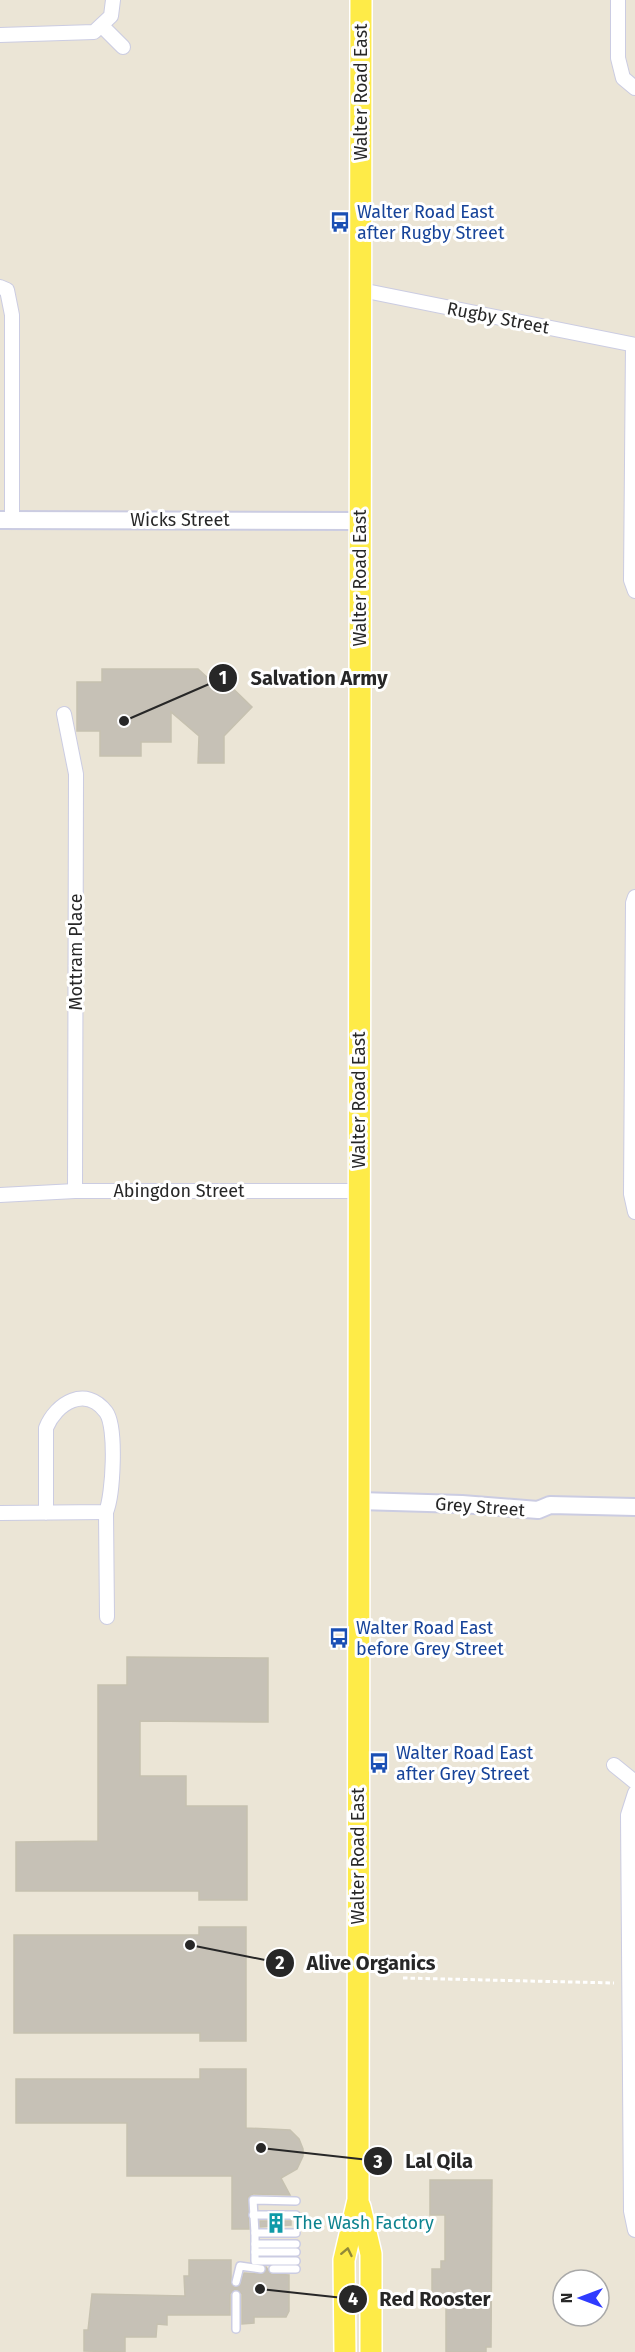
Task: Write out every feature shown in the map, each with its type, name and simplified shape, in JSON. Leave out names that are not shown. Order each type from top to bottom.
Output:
[{"type":"main road","name":"Walter Road East","points":[[345,2352],[344,2260],[358,2200],[361,0]]},
{"type":"main road","name":"Walter Road East","points":[[358,2200],[371,2254],[371,2352]]},
{"type":"street","points":[[0,35],[84,34],[104,27],[111,16],[113,0]]},
{"type":"street","points":[[618,0],[618,58],[623,78],[635,88]]},
{"type":"street","points":[[104,27],[123,46]]},
{"type":"street","points":[[0,287],[7,290],[12,315],[6,520]]},
{"type":"street","name":"Rugby Street","points":[[361,290],[634,345]]},
{"type":"street","points":[[634,345],[631,580],[635,591]]},
{"type":"street","name":"Wicks Street","points":[[6,520],[360,520]]},
{"type":"street","name":"Mottram Place","points":[[64,714],[76,774],[75,1191]]},
{"type":"street","points":[[635,897],[633,903],[631,1194],[635,1212]]},
{"type":"street","name":"Abingdon Street","points":[[0,1195],[75,1191],[359,1191]]},
{"type":"street","points":[[46,1513],[46,1428],[64,1402],[76,1398],[99,1405],[107,1413],[111,1425],[111,1500],[106,1512],[107,1617]]},
{"type":"street","name":"Grey Street","points":[[359,1501],[462,1504],[538,1510],[550,1505],[635,1507]]},
{"type":"street","points":[[0,1513],[106,1512]]},
{"type":"street","points":[[614,1765],[635,1782]]},
{"type":"street","points":[[635,1793],[628,1815],[631,2211],[635,2230]]},
{"type":"lane","points":[[273,2269],[296,2265],[255,2261],[253,2200],[296,2201]]},
{"type":"lane","points":[[253,2215],[296,2215]]},
{"type":"lane","points":[[255,2233],[296,2233]]},
{"type":"lane","points":[[255,2248],[296,2244]]},
{"type":"lane","points":[[255,2248],[296,2252]]},
{"type":"lane","points":[[236,2282],[240,2266],[261,2269]]},
{"type":"lane","points":[[236,2295],[236,2329]]},
{"type":"path","points":[[403,1978],[630,1983]]},
{"type":"building","points":[[102,669],[198,669],[209,679],[216,672],[252,707],[224,736],[224,763],[198,763],[199,736],[171,712],[171,742],[141,742],[141,756],[100,756],[100,731],[77,731],[77,682],[102,682]]},
{"type":"building","points":[[127,1657],[268,1658],[268,1722],[140,1721],[140,1776],[186,1776],[186,1806],[247,1806],[247,1900],[199,1900],[199,1891],[16,1891],[16,1842],[98,1841],[98,1685],[127,1685]]},
{"type":"building","points":[[199,1927],[246,1927],[246,2041],[200,2041],[200,2033],[14,2033],[14,1935],[199,1935]]},
{"type":"building","points":[[200,2069],[246,2069],[246,2128],[290,2130],[299,2139],[303,2149],[303,2156],[297,2169],[281,2178],[290,2195],[253,2194],[248,2197],[249,2229],[232,2229],[232,2176],[127,2176],[127,2123],[16,2123],[16,2079],[200,2079]]},
{"type":"building","points":[[430,2180],[492,2180],[491,2347],[486,2347],[486,2352],[446,2352],[446,2300],[432,2300],[432,2269],[441,2269],[441,2261],[445,2261],[445,2215],[430,2215]]},
{"type":"building","points":[[260,2221],[291,2221],[291,2225],[260,2227]]},
{"type":"building","points":[[189,2260],[231,2260],[231,2283],[235,2288],[240,2285],[244,2273],[263,2274],[266,2267],[271,2274],[289,2275],[289,2311],[286,2317],[254,2317],[254,2323],[242,2324],[242,2294],[235,2289],[230,2294],[230,2315],[167,2315],[167,2325],[157,2324],[156,2337],[125,2337],[125,2352],[84,2351],[84,2330],[88,2330],[92,2294],[185,2296],[184,2276],[189,2276]]},
{"type":"place","name":"Walter Road East after Rugby Street","points":[[340,222]]},
{"type":"place","name":"Salvation Army","points":[[124,721]]},
{"type":"place","name":"Walter Road East before Grey Street","points":[[339,1638]]},
{"type":"place","name":"Walter Road East after Grey Street","points":[[379,1763]]},
{"type":"place","name":"Alive Organics","points":[[190,1945]]},
{"type":"place","name":"Lal Qila","points":[[261,2148]]},
{"type":"place","name":"The Wash Factory","points":[[276,2223]]},
{"type":"place","name":"Red Rooster","points":[[260,2289]]}]
